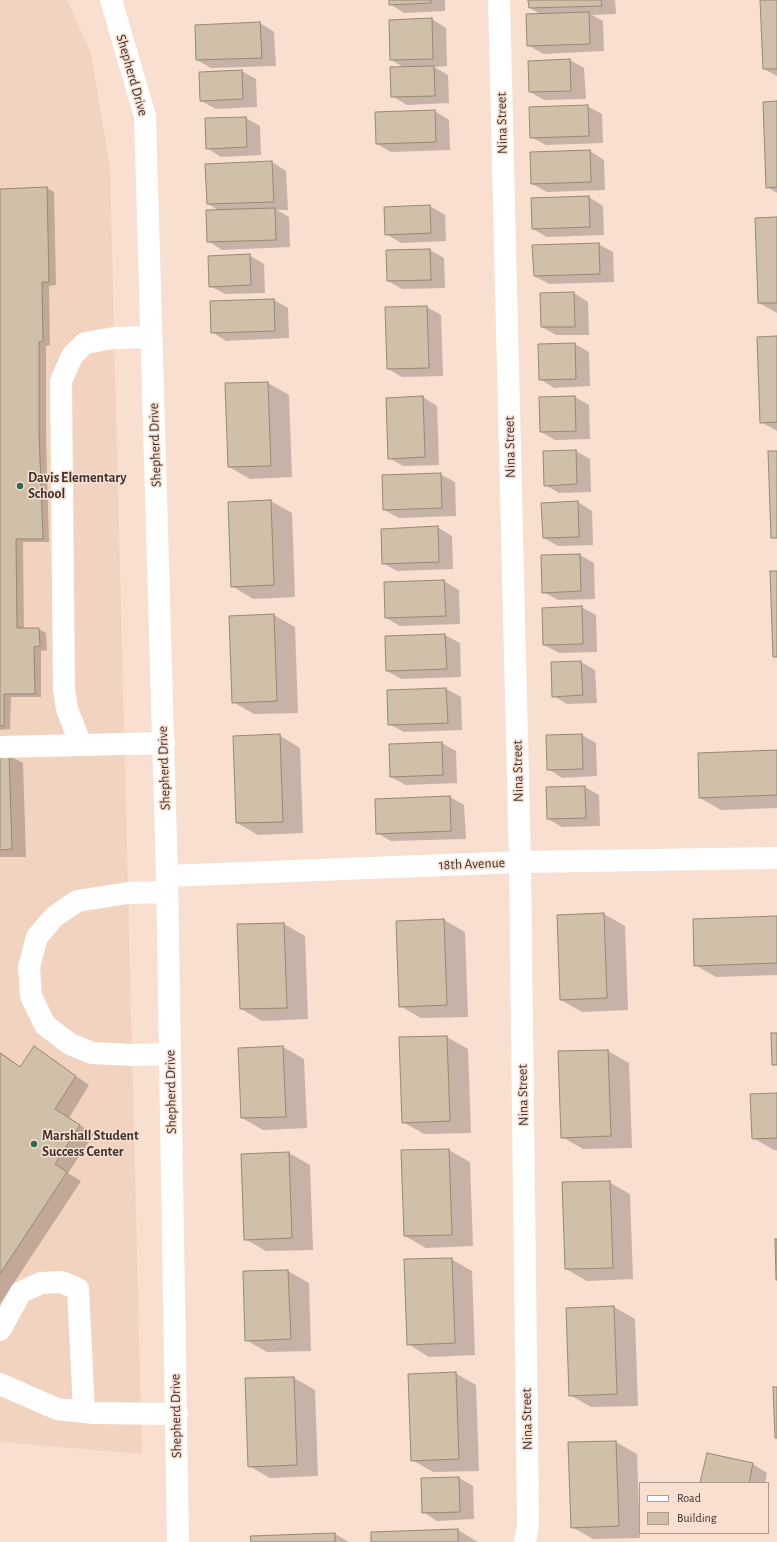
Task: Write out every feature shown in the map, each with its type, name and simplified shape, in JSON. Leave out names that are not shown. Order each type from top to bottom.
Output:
[{"type":"street","name":"Shepherd Drive","points":[[110,0],[145,116],[164,743],[177,1414],[178,1542]]},
{"type":"street","name":"Nina Street","points":[[499,0],[520,862],[528,1525],[525,1542]]},
{"type":"street","points":[[81,745],[67,709],[64,689],[61,381],[72,356],[85,343],[114,338],[152,337]]},
{"type":"street","points":[[0,747],[164,743]]},
{"type":"street","name":"18th Avenue","points":[[170,1054],[132,1055],[92,1053],[70,1044],[45,1025],[31,996],[29,967],[37,937],[54,917],[77,901],[128,893],[167,884],[520,862],[777,858]]},
{"type":"street","points":[[0,1330],[21,1292],[41,1283],[61,1282],[78,1289],[84,1411]]},
{"type":"street","points":[[0,1384],[57,1409],[177,1414]]},
{"type":"shaded area","points":[[0,0],[67,0],[91,53],[110,169],[142,1454],[0,1442]]},
{"type":"building","points":[[389,0],[431,0],[431,3],[389,5]]},
{"type":"building","points":[[528,0],[601,0],[602,6],[529,8]]},
{"type":"building","points":[[760,0],[777,0],[777,69],[763,69]]},
{"type":"building","points":[[589,12],[590,44],[527,46],[526,14]]},
{"type":"building","points":[[432,18],[433,59],[390,60],[389,20]]},
{"type":"building","points":[[260,22],[262,58],[196,60],[195,25]]},
{"type":"building","points":[[570,59],[571,91],[529,92],[528,61]]},
{"type":"building","points":[[434,66],[435,96],[391,97],[390,67]]},
{"type":"building","points":[[242,70],[243,99],[200,101],[199,72]]},
{"type":"building","points":[[777,101],[777,187],[766,188],[763,102]]},
{"type":"building","points":[[588,105],[589,136],[530,138],[529,107]]},
{"type":"building","points":[[435,110],[436,142],[376,144],[375,112]]},
{"type":"building","points":[[246,117],[247,147],[206,149],[205,118]]},
{"type":"building","points":[[590,150],[591,182],[531,184],[530,152]]},
{"type":"building","points":[[272,161],[274,202],[207,204],[205,164]]},
{"type":"building","name":"Davis Elementary School","points":[[47,187],[49,282],[42,282],[43,341],[39,342],[39,433],[43,539],[16,539],[17,628],[39,628],[40,646],[34,647],[35,694],[4,694],[4,726],[0,726],[0,189]]},
{"type":"building","points":[[589,196],[590,227],[532,229],[531,198]]},
{"type":"building","points":[[430,205],[431,233],[385,235],[384,207]]},
{"type":"building","points":[[275,208],[276,240],[207,242],[206,210]]},
{"type":"building","points":[[777,217],[777,303],[758,303],[755,218]]},
{"type":"building","points":[[599,243],[600,274],[534,276],[532,245]]},
{"type":"building","points":[[430,249],[431,280],[387,281],[386,250]]},
{"type":"building","points":[[250,254],[251,285],[209,287],[208,256]]},
{"type":"building","points":[[574,292],[575,327],[541,327],[540,293]]},
{"type":"building","points":[[274,299],[275,331],[211,333],[210,301]]},
{"type":"building","points":[[427,306],[429,368],[387,369],[385,307]]},
{"type":"building","points":[[777,336],[777,422],[760,423],[757,337]]},
{"type":"building","points":[[575,343],[576,379],[539,380],[538,344]]},
{"type":"building","points":[[268,382],[271,466],[228,467],[225,383]]},
{"type":"building","points":[[423,396],[425,457],[388,459],[386,398]]},
{"type":"building","points":[[575,396],[576,431],[540,432],[539,397]]},
{"type":"building","points":[[576,450],[577,484],[544,486],[543,451]]},
{"type":"building","points":[[768,451],[777,451],[777,538],[771,538]]},
{"type":"building","points":[[441,473],[442,508],[383,510],[382,475]]},
{"type":"building","points":[[271,500],[274,585],[231,587],[228,502]]},
{"type":"building","points":[[578,501],[579,537],[543,538],[541,503]]},
{"type":"building","points":[[438,526],[439,562],[382,564],[381,529]]},
{"type":"building","points":[[580,554],[581,591],[542,593],[541,555]]},
{"type":"building","points":[[770,571],[777,571],[777,657],[773,657]]},
{"type":"building","points":[[444,580],[446,616],[385,618],[384,582]]},
{"type":"building","points":[[582,606],[583,644],[543,645],[542,608]]},
{"type":"building","points":[[274,614],[277,701],[232,703],[229,616]]},
{"type":"building","points":[[445,634],[447,669],[386,671],[385,636]]},
{"type":"building","points":[[581,661],[583,695],[552,697],[551,662]]},
{"type":"building","points":[[446,688],[448,723],[388,725],[387,690]]},
{"type":"building","points":[[280,734],[283,822],[236,823],[233,736]]},
{"type":"building","points":[[582,734],[583,769],[547,770],[546,735]]},
{"type":"building","points":[[442,742],[443,775],[390,777],[389,744]]},
{"type":"building","points":[[777,750],[777,795],[699,798],[698,753]]},
{"type":"building","points":[[9,754],[12,849],[0,850],[0,755]]},
{"type":"building","points":[[585,786],[586,818],[547,819],[546,787]]},
{"type":"building","points":[[450,796],[451,831],[376,834],[375,799]]},
{"type":"building","points":[[604,913],[607,998],[560,1000],[557,915]]},
{"type":"building","points":[[777,916],[777,963],[694,966],[693,919]]},
{"type":"building","points":[[444,919],[447,1005],[399,1007],[396,921]]},
{"type":"building","points":[[284,923],[287,1008],[240,1009],[237,924]]},
{"type":"building","points":[[771,1033],[777,1033],[777,1065],[772,1065]]},
{"type":"building","points":[[447,1036],[450,1121],[402,1123],[399,1037]]},
{"type":"building","name":"Marshall Student Success Center","points":[[34,1046],[76,1076],[55,1109],[80,1125],[55,1164],[67,1172],[0,1274],[0,1053],[20,1067]]},
{"type":"building","points":[[283,1046],[286,1117],[241,1118],[238,1048]]},
{"type":"building","points":[[608,1050],[611,1136],[561,1138],[558,1051]]},
{"type":"building","points":[[777,1093],[777,1138],[752,1139],[750,1094]]},
{"type":"building","points":[[449,1149],[452,1235],[404,1236],[401,1150]]},
{"type":"building","points":[[289,1152],[292,1238],[244,1240],[241,1154]]},
{"type":"building","points":[[610,1181],[613,1268],[565,1269],[562,1182]]},
{"type":"building","points":[[775,1239],[777,1239],[777,1280],[776,1280]]},
{"type":"building","points":[[452,1258],[455,1343],[407,1345],[404,1259]]},
{"type":"building","points":[[288,1270],[291,1339],[245,1341],[243,1271]]},
{"type":"building","points":[[614,1306],[617,1394],[569,1396],[566,1308]]},
{"type":"building","points":[[456,1372],[459,1459],[411,1461],[408,1374]]},
{"type":"building","points":[[294,1377],[297,1465],[248,1467],[245,1378]]},
{"type":"building","points":[[773,1387],[777,1387],[777,1438],[775,1438]]},
{"type":"building","points":[[616,1441],[619,1526],[571,1528],[568,1442]]},
{"type":"building","points":[[707,1453],[753,1463],[749,1482],[700,1482]]},
{"type":"building","points":[[459,1477],[460,1512],[422,1513],[421,1478]]},
{"type":"building","points":[[458,1529],[458,1542],[371,1542],[371,1532]]},
{"type":"building","points":[[335,1533],[335,1542],[251,1542],[250,1536]]},
{"type":"place","name":"Davis Elementary School","points":[[20,486]]},
{"type":"place","name":"Marshall Student Success Center","points":[[34,1144]]}]
